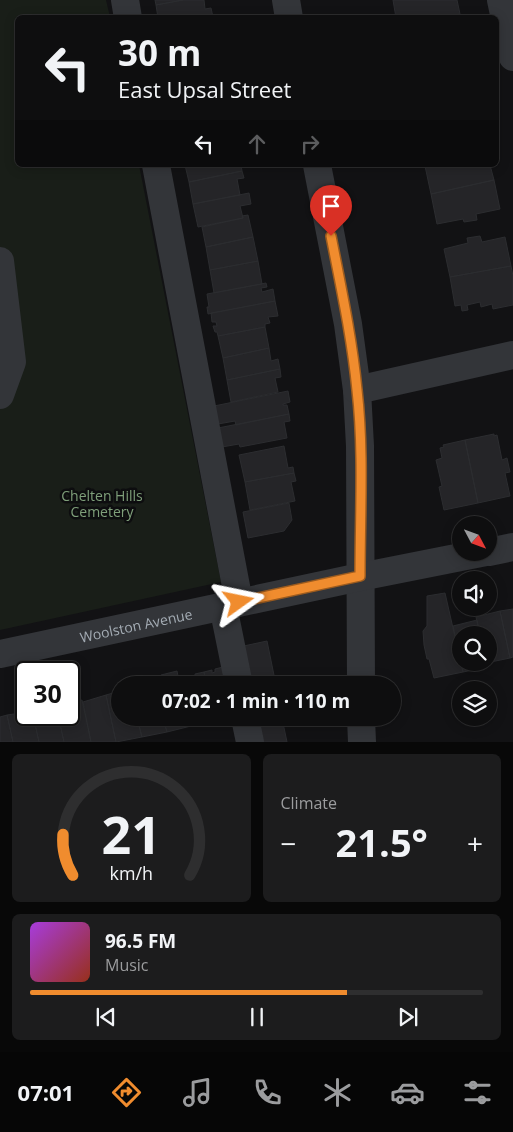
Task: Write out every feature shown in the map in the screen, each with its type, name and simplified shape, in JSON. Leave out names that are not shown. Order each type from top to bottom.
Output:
[{"type":"street","points":[[125,0],[128,15]]},
{"type":"street","points":[[286,0],[289,15]]},
{"type":"street","points":[[501,0],[513,56]]},
{"type":"street","points":[[156,167],[231,604],[237,676]]},
{"type":"street","points":[[318,167],[348,324],[357,390],[360,446],[361,676]]},
{"type":"street","points":[[0,261],[12,362],[0,395]]},
{"type":"street","points":[[357,390],[513,355]]},
{"type":"street","name":"Woolston Avenue","points":[[498,550],[513,548]]},
{"type":"street","name":"Woolston Avenue","points":[[0,654],[360,576],[452,559]]},
{"type":"street","points":[[247,726],[250,742]]},
{"type":"street","points":[[361,726],[362,742]]},
{"type":"green space","name":"Chelten Hills Cemetery","points":[[0,0],[106,0],[110,15],[15,15],[15,167],[139,167],[221,582],[0,630]]},
{"type":"building","points":[[155,0],[183,0],[156,5]]},
{"type":"building","points":[[183,0],[204,0],[205,9],[211,8],[213,15],[158,15],[156,5]]},
{"type":"building","points":[[393,0],[457,0],[460,14],[456,15],[396,15]]},
{"type":"building","points":[[185,167],[241,167],[242,171],[189,182]]},
{"type":"building","points":[[425,167],[491,167],[494,180],[431,194]]},
{"type":"building","points":[[242,171],[244,178],[237,179],[240,195],[193,204],[189,182]]},
{"type":"building","points":[[494,180],[500,209],[476,214],[477,220],[464,222],[463,219],[437,224],[431,194]]},
{"type":"building","points":[[249,193],[251,204],[240,206],[243,218],[198,227],[193,204]]},
{"type":"building","points":[[248,215],[253,237],[206,247],[202,227],[243,218],[242,216]]},
{"type":"building","points":[[480,236],[482,242],[505,237],[511,266],[450,277],[444,249],[468,243],[467,238]]},
{"type":"building","points":[[253,237],[258,261],[210,270],[206,247]]},
{"type":"building","points":[[258,261],[262,284],[214,293],[210,270]]},
{"type":"building","points":[[511,266],[513,305],[493,309],[492,304],[481,307],[480,302],[467,305],[468,310],[462,311],[461,305],[455,306],[450,277]]},
{"type":"building","points":[[266,283],[267,287],[261,288],[262,292],[273,289],[275,301],[208,314],[207,294]]},
{"type":"building","points":[[275,301],[278,316],[268,317],[270,323],[265,324],[265,327],[218,336],[217,332],[215,332],[213,326],[217,326],[216,322],[212,322],[211,313]]},
{"type":"building","points":[[265,327],[269,348],[223,358],[218,336]]},
{"type":"building","points":[[269,348],[271,361],[278,359],[280,369],[227,380],[223,358]]},
{"type":"building","points":[[280,369],[281,377],[275,378],[278,392],[231,402],[227,380]]},
{"type":"building","points":[[288,391],[290,402],[283,405],[287,405],[289,414],[236,425],[235,421],[218,424],[214,406]]},
{"type":"building","points":[[289,414],[290,421],[284,422],[287,438],[240,447],[239,444],[222,447],[218,428]]},
{"type":"building","points":[[494,434],[494,436],[497,435],[502,460],[507,458],[510,472],[505,473],[510,496],[478,503],[465,440]]},
{"type":"building","points":[[465,440],[478,503],[444,510],[439,487],[442,486],[436,460],[442,458],[440,448],[444,447],[443,445]]},
{"type":"building","points":[[284,446],[288,468],[293,467],[294,473],[245,482],[239,455]]},
{"type":"building","points":[[294,473],[296,481],[291,482],[295,501],[250,510],[245,482]]},
{"type":"building","points":[[289,503],[292,520],[284,531],[248,538],[243,512]]},
{"type":"building","points":[[445,593],[453,626],[452,671],[463,672],[434,678],[424,645],[423,631],[427,626],[427,596]]},
{"type":"building","points":[[513,609],[513,657],[510,658],[500,611]]},
{"type":"building","points":[[500,611],[510,658],[497,661],[497,626],[478,626],[476,617],[497,616],[497,612]]},
{"type":"building","points":[[477,620],[478,626],[453,626]]},
{"type":"building","points":[[267,641],[274,676],[245,676],[239,647]]},
{"type":"building","points":[[227,666],[231,676],[205,676],[204,672],[212,670],[212,673],[215,672],[215,669]]},
{"type":"building","points":[[177,671],[178,676],[161,676]]},
{"type":"building","points":[[204,672],[205,676],[195,676],[195,674]]},
{"type":"building","points":[[111,694],[111,718],[106,695]]},
{"type":"building","points":[[106,695],[111,726],[113,726],[116,742],[91,742],[83,702]]},
{"type":"building","points":[[82,700],[91,742],[64,742],[60,726],[80,726],[80,701]]},
{"type":"building","points":[[14,714],[15,726],[35,726],[39,742],[13,742],[7,715]]},
{"type":"building","points":[[7,715],[13,742],[0,742],[0,717]]},
{"type":"building","points":[[35,726],[60,726],[64,742],[39,742]]},
{"type":"building","points":[[113,726],[139,726],[142,737],[116,742]]},
{"type":"building","points":[[139,726],[165,726],[167,732],[142,737]]},
{"type":"building","points":[[165,726],[191,726],[167,732]]},
{"type":"building","points":[[255,726],[284,726],[287,742],[258,742]]},
{"type":"route","points":[[239,602],[360,576],[360,446],[357,390],[348,324],[331,236]]}]
